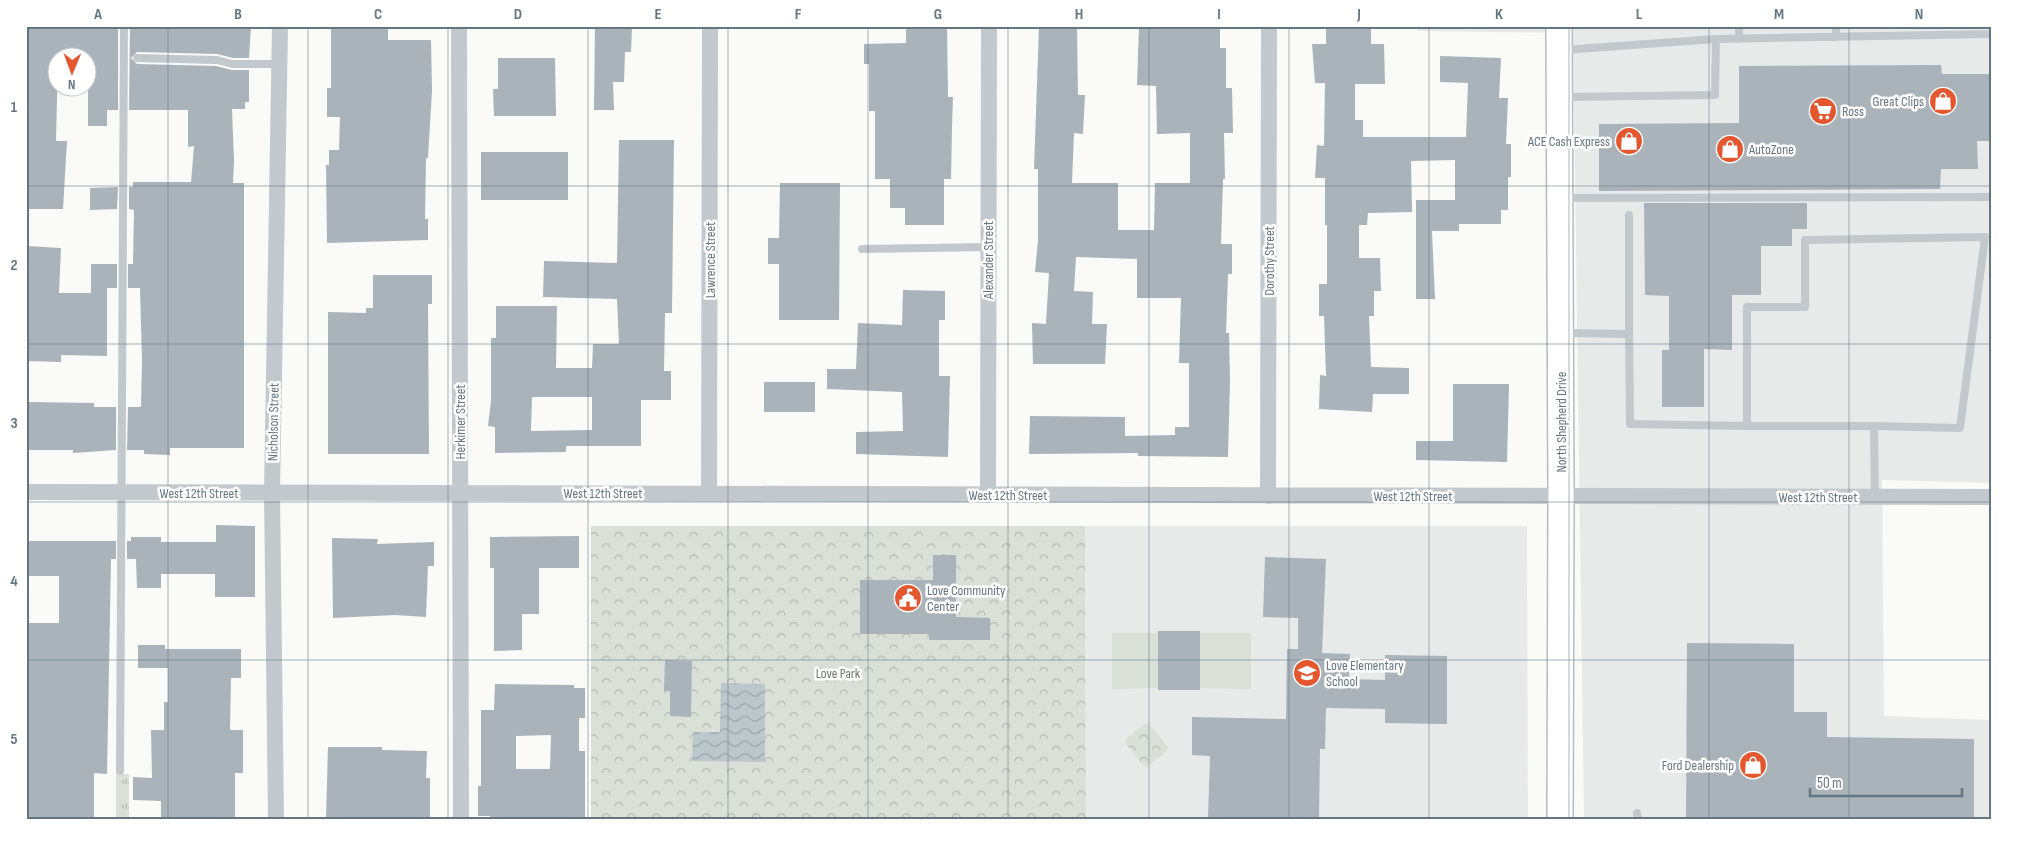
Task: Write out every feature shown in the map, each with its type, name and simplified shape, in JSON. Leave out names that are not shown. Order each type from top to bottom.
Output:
[{"type":"main road","name":"North Shepherd Drive","points":[[1559,38],[1560,819]]},
{"type":"street","name":"Nicholson Street","points":[[276,819],[272,493],[280,26]]},
{"type":"street","name":"Herkimer Street","points":[[459,26],[461,819]]},
{"type":"street","name":"Lawrence Street","points":[[709,494],[710,26]]},
{"type":"street","name":"Alexander Street","points":[[988,26],[988,495]]},
{"type":"street","name":"Dorothy Street","points":[[1268,496],[1269,26]]},
{"type":"street","name":"West 12th Street","points":[[26,492],[1991,497]]},
{"type":"lane","points":[[120,771],[124,26]]},
{"type":"lane","points":[[1739,26],[1739,39]]},
{"type":"lane","points":[[1836,26],[1836,37]]},
{"type":"lane","points":[[1900,26],[1900,36]]},
{"type":"lane","points":[[1559,38],[1716,40],[1900,36],[1957,31],[1991,34]]},
{"type":"lane","points":[[1558,97],[1715,95],[1716,40]]},
{"type":"lane","points":[[137,58],[217,60],[232,64],[280,64]]},
{"type":"lane","points":[[1559,198],[1991,197]]},
{"type":"lane","points":[[1629,215],[1630,424],[1747,426],[1874,426],[1960,428],[1985,237],[1805,240],[1805,307],[1747,307],[1747,426]]},
{"type":"lane","points":[[862,249],[988,247]]},
{"type":"lane","points":[[1560,333],[1629,334]]},
{"type":"lane","points":[[1874,426],[1875,497]]},
{"type":"shaded area","points":[[1417,26],[1991,26],[1991,483],[1882,480],[1884,716],[1991,720],[1991,819],[1584,819],[1573,33],[1417,31]]},
{"type":"shaded area","name":"Love Elementary School","points":[[1085,526],[1527,526],[1528,819],[1086,819]]},
{"type":"green space","name":"Love Park","points":[[591,526],[1085,526],[1086,819],[591,819]]},
{"type":"green space","points":[[1112,633],[1158,633],[1158,688],[1112,689]]},
{"type":"green space","points":[[1200,633],[1251,633],[1251,689],[1200,688]]},
{"type":"green space","points":[[1144,724],[1149,724],[1168,747],[1166,752],[1148,766],[1143,765],[1126,744],[1126,739]]},
{"type":"green space","points":[[116,774],[129,774],[129,819],[116,819]]},
{"type":"water","points":[[721,683],[765,684],[765,762],[692,761],[693,732],[720,732]]},
{"type":"building","points":[[26,26],[118,26],[118,110],[107,110],[107,126],[88,126],[88,98],[98,98],[98,48],[48,48],[48,98],[57,98],[56,141],[67,141],[63,209],[26,209]]},
{"type":"building","points":[[130,26],[251,26],[249,58],[233,58],[217,54],[137,52],[131,58],[137,64],[216,66],[232,70],[249,70],[249,102],[245,102],[245,109],[232,109],[233,183],[244,183],[244,448],[170,448],[170,455],[144,454],[144,450],[127,450],[128,407],[141,407],[142,361],[140,288],[128,288],[128,264],[133,264],[134,210],[129,209],[129,187],[133,187],[133,182],[191,182],[194,146],[188,147],[188,110],[129,110]]},
{"type":"building","points":[[331,26],[388,26],[388,40],[431,40],[432,91],[428,158],[426,158],[425,219],[428,219],[428,240],[327,243],[326,165],[329,165],[329,150],[339,150],[340,117],[327,117],[327,88],[331,88]]},
{"type":"building","points":[[595,26],[632,26],[631,52],[625,52],[624,82],[613,82],[614,110],[594,110]]},
{"type":"building","points":[[906,26],[947,26],[948,97],[953,97],[951,179],[944,179],[944,225],[905,225],[905,208],[890,208],[890,179],[875,179],[875,111],[869,111],[869,64],[864,64],[864,44],[906,43]]},
{"type":"building","points":[[1039,26],[1077,26],[1078,95],[1085,95],[1083,134],[1074,133],[1072,183],[1118,183],[1118,230],[1154,230],[1155,183],[1190,183],[1190,133],[1157,134],[1156,86],[1137,85],[1139,26],[1220,26],[1220,48],[1226,48],[1226,88],[1232,88],[1233,133],[1224,133],[1225,179],[1223,179],[1221,244],[1232,244],[1232,274],[1228,274],[1226,333],[1229,333],[1230,381],[1228,457],[1138,456],[1138,453],[1029,454],[1030,416],[1125,417],[1125,436],[1175,435],[1175,427],[1189,427],[1189,363],[1179,363],[1181,298],[1137,298],[1137,259],[1076,257],[1074,291],[1093,292],[1092,324],[1107,324],[1105,364],[1033,364],[1032,323],[1046,324],[1049,273],[1035,272],[1038,240],[1038,169],[1034,169]]},
{"type":"building","points":[[1326,26],[1371,26],[1371,44],[1384,44],[1385,84],[1355,84],[1355,120],[1363,120],[1363,137],[1466,137],[1468,83],[1440,82],[1440,56],[1501,58],[1499,98],[1508,98],[1506,144],[1511,144],[1511,177],[1508,177],[1508,210],[1501,210],[1501,224],[1459,224],[1459,231],[1432,231],[1435,299],[1416,299],[1416,200],[1455,200],[1455,160],[1411,161],[1412,212],[1368,213],[1367,225],[1359,225],[1359,258],[1380,258],[1381,291],[1374,291],[1374,316],[1369,316],[1371,367],[1409,368],[1409,394],[1373,394],[1372,412],[1319,409],[1320,375],[1326,376],[1324,316],[1319,316],[1319,284],[1327,284],[1327,225],[1325,225],[1325,178],[1315,178],[1317,145],[1324,146],[1325,83],[1315,83],[1312,44],[1326,44]]},
{"type":"building","points":[[498,58],[555,58],[556,116],[494,116],[493,89],[498,89]]},
{"type":"building","points":[[1941,65],[1942,74],[1991,74],[1991,141],[1977,141],[1978,169],[1941,169],[1940,189],[1599,191],[1599,124],[1739,123],[1739,66]]},
{"type":"building","points":[[619,140],[674,140],[672,313],[665,313],[664,371],[671,371],[671,400],[641,400],[641,446],[566,446],[566,452],[495,453],[495,427],[488,426],[491,401],[491,338],[496,338],[496,306],[557,306],[556,368],[592,368],[593,344],[619,344],[617,299],[543,297],[544,261],[617,263]],"holes":[[[532,397],[592,397],[592,430],[531,431]]]},
{"type":"building","points":[[481,152],[568,152],[568,200],[481,200]]},
{"type":"building","points":[[780,183],[840,183],[839,320],[779,320],[779,264],[768,264],[768,238],[779,238]]},
{"type":"building","points":[[118,187],[117,209],[90,210],[90,188]]},
{"type":"building","points":[[1644,203],[1807,203],[1807,229],[1792,229],[1792,246],[1761,246],[1761,295],[1732,295],[1732,350],[1704,349],[1704,407],[1662,407],[1662,350],[1669,350],[1669,296],[1645,295]]},
{"type":"building","points":[[26,246],[61,248],[59,293],[91,293],[91,264],[117,264],[117,288],[107,288],[107,356],[61,355],[61,362],[26,361]]},
{"type":"building","points":[[373,275],[432,275],[432,304],[428,304],[429,454],[328,454],[328,312],[366,313],[366,308],[373,308]]},
{"type":"building","points":[[903,290],[945,291],[945,320],[939,320],[939,376],[950,376],[948,457],[856,454],[856,432],[903,431],[902,392],[827,389],[827,369],[856,369],[858,323],[902,325]]},
{"type":"building","points":[[764,382],[815,382],[815,412],[764,412]]},
{"type":"building","points":[[1453,384],[1509,384],[1507,462],[1416,460],[1416,441],[1453,441]]},
{"type":"building","points":[[26,402],[94,403],[94,407],[116,407],[116,450],[73,453],[73,450],[26,450]]},
{"type":"building","points":[[216,525],[255,526],[255,597],[215,597],[215,574],[161,574],[161,588],[137,588],[136,559],[127,559],[127,541],[131,541],[131,537],[161,537],[161,542],[216,542]]},
{"type":"building","points":[[579,536],[579,568],[539,568],[539,614],[522,614],[522,650],[494,651],[494,568],[490,568],[490,537]]},
{"type":"building","points":[[332,538],[378,539],[377,544],[434,542],[434,566],[428,566],[426,617],[395,615],[333,618]]},
{"type":"building","points":[[26,541],[116,541],[116,559],[111,559],[107,774],[94,773],[94,819],[26,819],[26,623],[59,623],[59,576],[26,576]]},
{"type":"building","name":"Love Community Center","points":[[933,555],[956,555],[956,617],[990,618],[990,640],[929,640],[929,634],[860,634],[860,580],[933,580]]},
{"type":"building","points":[[1265,557],[1326,559],[1322,653],[1350,654],[1349,679],[1385,680],[1385,655],[1447,656],[1447,724],[1385,723],[1385,709],[1326,708],[1325,749],[1320,749],[1319,819],[1208,819],[1210,756],[1192,755],[1192,717],[1286,719],[1287,649],[1298,649],[1298,618],[1263,617]]},
{"type":"building","points":[[1158,631],[1200,631],[1200,690],[1158,690]]},
{"type":"building","points":[[1687,643],[1794,644],[1794,712],[1827,712],[1827,737],[1974,739],[1974,819],[1686,819]]},
{"type":"building","points":[[138,645],[165,645],[165,649],[241,649],[241,678],[231,678],[230,730],[243,730],[243,773],[235,773],[235,819],[161,819],[161,801],[133,800],[133,777],[152,778],[151,730],[164,730],[164,702],[168,702],[168,668],[138,668]]},
{"type":"building","points":[[665,660],[692,661],[691,717],[670,716],[670,691],[664,691]]},
{"type":"building","points":[[495,684],[574,685],[574,688],[585,688],[585,718],[579,718],[579,751],[585,751],[585,819],[490,819],[490,816],[478,816],[478,786],[481,786],[481,710],[494,710]],"holes":[[[551,735],[550,769],[516,769],[516,736]]]},
{"type":"building","points":[[328,747],[382,747],[382,750],[427,751],[426,778],[430,778],[430,819],[326,819]]},
{"type":"place","name":"Great Clips","points":[[1943,101]]},
{"type":"place","name":"Ross","points":[[1823,111]]},
{"type":"place","name":"ACE Cash Express","points":[[1629,141]]},
{"type":"place","name":"AutoZone","points":[[1730,149]]},
{"type":"place","name":"Love Community Center","points":[[908,598]]},
{"type":"place","name":"Love Elementary School","points":[[1307,673]]},
{"type":"place","name":"Ford Dealership","points":[[1753,765]]}]
